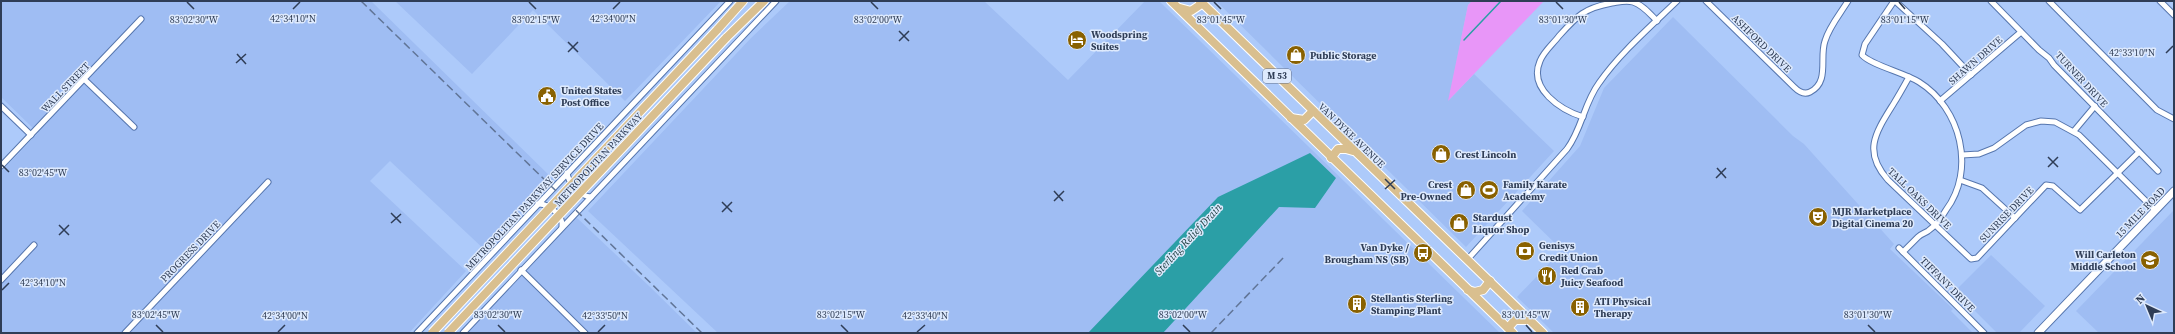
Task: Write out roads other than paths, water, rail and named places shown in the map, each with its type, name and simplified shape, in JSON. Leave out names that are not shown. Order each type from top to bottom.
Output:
[{"type":"main road","name":"METROPOLITAN PARKWAY","points":[[432,333],[743,1]]},
{"type":"main road","name":"METROPOLITAN PARKWAY","points":[[448,333],[726,38],[764,1]]},
{"type":"main road","name":"M 53","points":[[1171,1],[1510,331]]},
{"type":"main road","points":[[1177,7],[1191,11],[1202,2]]},
{"type":"main road","name":"VAN DYKE AVENUE","points":[[1202,2],[1354,152],[1543,333]]},
{"type":"main road","points":[[1289,117],[1296,120],[1304,120],[1313,111]]},
{"type":"main road","points":[[1331,158],[1338,149],[1346,149],[1354,152]]},
{"type":"main road","name":"15 MILE ROAD","points":[[2038,333],[2174,191]]},
{"type":"main road","points":[[1467,290],[1475,292],[1483,290],[1490,281]]},
{"type":"main road","points":[[1510,331],[1515,320],[1529,320]]},
{"type":"street","name":"METROPOLITAN PARKWAY SERVICE DRIVE","points":[[417,333],[730,1]]},
{"type":"street","points":[[463,333],[776,1]]},
{"type":"street","points":[[1583,117],[1560,106],[1544,92],[1539,81],[1538,71],[1540,61],[1546,51],[1578,16],[1596,6],[1632,1],[1644,8],[1657,21]]},
{"type":"street","points":[[1467,260],[1568,149],[1577,135],[1588,102],[1598,83],[1677,1]]},
{"type":"street","name":"ASHFORD DRIVE","points":[[1706,1],[1794,87],[1802,93],[1808,93],[1814,90],[1821,79],[1824,44],[1848,1]]},
{"type":"street","points":[[1934,225],[1949,206],[1960,180],[1962,155],[1957,131],[1940,101],[1924,86],[1909,77],[1862,55],[1864,44],[1895,1],[1940,42],[1971,75]]},
{"type":"street","name":"TURNER DRIVE","points":[[1990,1],[2050,58],[2054,65],[2158,171]]},
{"type":"street","points":[[2049,1],[2157,110],[2174,119]]},
{"type":"street","points":[[2160,1],[2174,15]]},
{"type":"street","name":"WALL STREET","points":[[1,166],[85,80],[141,19]]},
{"type":"street","name":"SHAWN DRIVE","points":[[1940,101],[2021,32]]},
{"type":"street","name":"TALL OAKS DRIVE","points":[[1909,77],[1880,123],[1873,148],[1880,171],[1934,225],[1972,260]]},
{"type":"street","points":[[85,80],[134,127]]},
{"type":"street","points":[[1,106],[31,135]]},
{"type":"street","points":[[2074,131],[2095,106]]},
{"type":"street","points":[[1962,155],[1979,154],[1994,148],[2022,127],[2032,123],[2055,122],[2074,131],[2155,210]]},
{"type":"street","name":"SUNRISE DRIVE","points":[[1972,260],[1976,258],[2049,184],[2080,210],[2139,152]]},
{"type":"street","points":[[567,173],[570,182],[583,195],[591,197]]},
{"type":"street","points":[[1960,180],[1982,188],[2014,218]]},
{"type":"street","name":"PROGRESS DRIVE","points":[[125,333],[268,182]]},
{"type":"street","points":[[538,204],[547,205],[561,218],[562,227]]},
{"type":"street","name":"TIFFANY DRIVE","points":[[1934,225],[1901,250],[1984,333]]},
{"type":"street","points":[[1,280],[34,245]]},
{"type":"street","points":[[522,270],[585,333]]},
{"type":"water","points":[[1310,153],[1336,178],[1315,208],[1279,207],[1163,333],[1088,333],[1218,197]]},
{"type":"waterway","name":"Sterling Relief Drain","points":[[1464,40],[1501,1]]},
{"type":"railway","points":[[361,1],[702,333]]},
{"type":"railway","points":[[1211,333],[1285,256]]},
{"type":"place","name":"Woodspring Suites","points":[[1077,40]]},
{"type":"place","name":"Public Storage","points":[[1296,55]]},
{"type":"place","name":"United States Post Office","points":[[547,96]]},
{"type":"place","name":"Crest Lincoln","points":[[1441,154]]},
{"type":"place","name":"Crest Pre-Owned","points":[[1466,190]]},
{"type":"place","name":"Family Karate Academy","points":[[1489,190]]},
{"type":"place","name":"MJR Marketplace Digital Cinema 20","points":[[1818,217]]},
{"type":"place","name":"Stardust Liquor Shop","points":[[1459,223]]},
{"type":"place","name":"Genisys Credit Union","points":[[1525,251]]},
{"type":"place","name":"Van Dyke / Brougham NS (SB)","points":[[1423,253]]},
{"type":"place","name":"Will Carleton Middle School","points":[[2150,260]]},
{"type":"place","name":"Red Crab Juicy Seafood","points":[[1547,276]]},
{"type":"place","name":"Stellantis Sterling Stamping Plant","points":[[1357,304]]},
{"type":"place","name":"ATI Physical Therapy","points":[[1580,307]]}]
